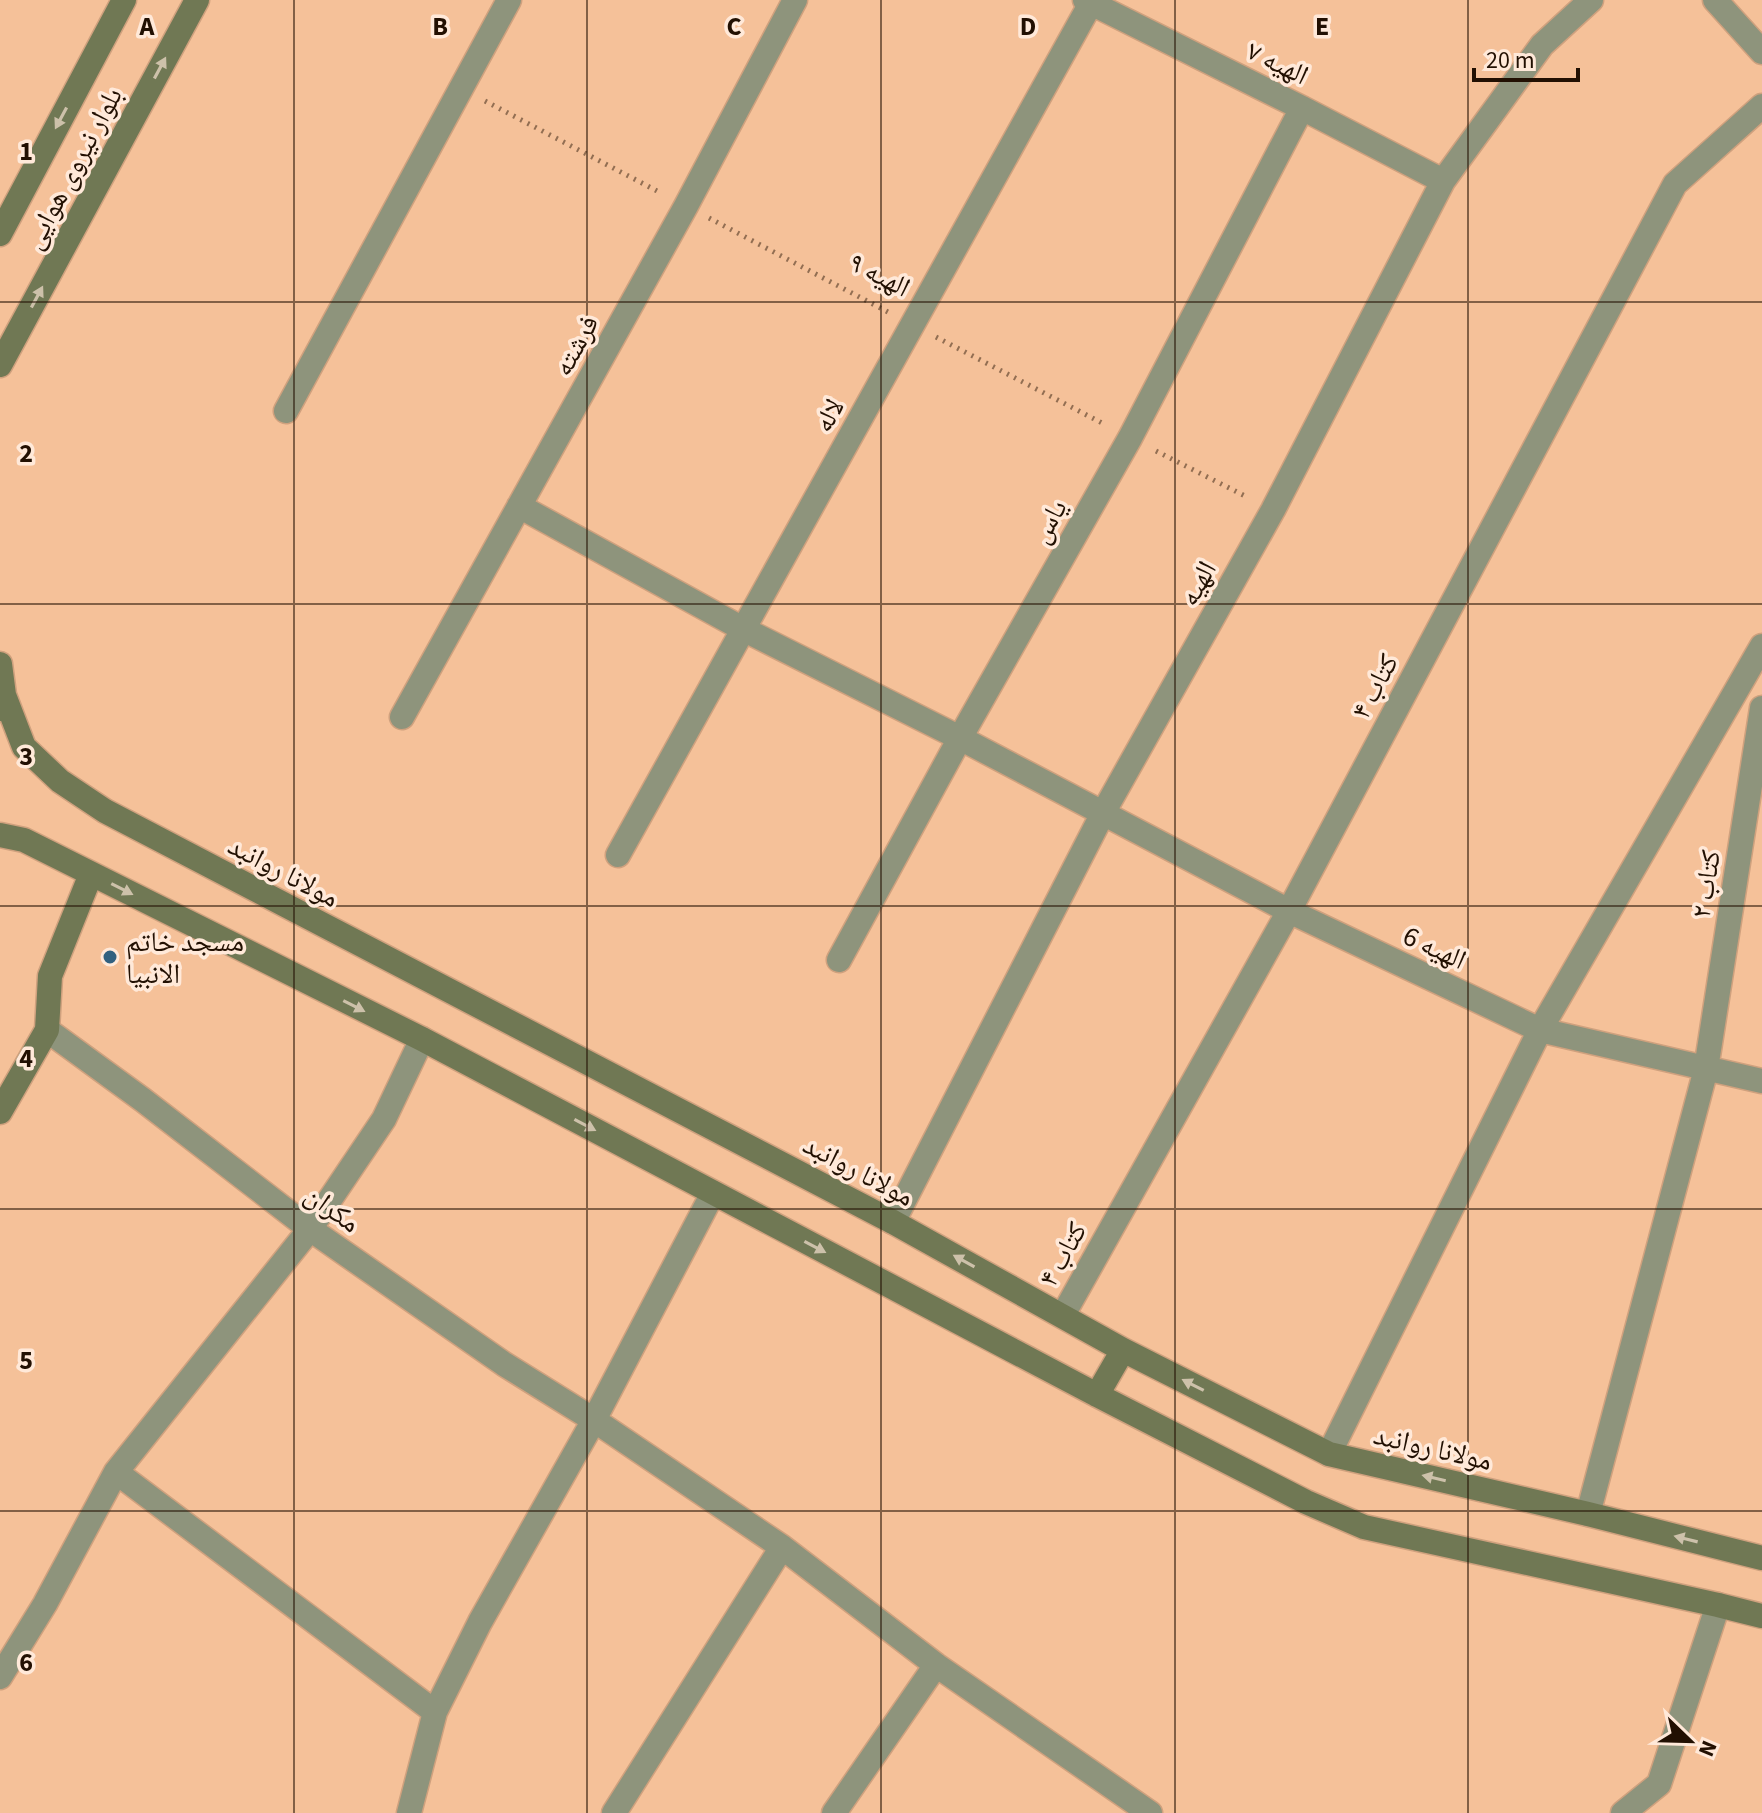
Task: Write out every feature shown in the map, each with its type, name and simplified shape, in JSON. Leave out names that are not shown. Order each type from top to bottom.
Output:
[{"type":"street","name":"بلوار نیروی هوایی","points":[[0,234],[124,0]]},
{"type":"street","name":"بلوار نیروی هوایی","points":[[0,365],[197,0]]},
{"type":"street","points":[[286,411],[509,0]]},
{"type":"street","name":"فرشته","points":[[402,717],[686,206],[795,0]]},
{"type":"street","name":"الهیه","points":[[893,1222],[1103,813],[1273,510],[1443,181],[1542,45],[1591,0]]},
{"type":"street","points":[[1715,0],[1762,52]]},
{"type":"street","name":"الهیه ۷","points":[[1088,1],[1443,181]]},
{"type":"street","name":"لاله","points":[[618,855],[1088,1]]},
{"type":"street","name":"کتاب ۴","points":[[1063,1315],[1289,911],[1675,184],[1762,106]]},
{"type":"street","name":"یاس","points":[[839,960],[960,738],[1130,438],[1302,108]]},
{"type":"street","points":[[519,506],[743,629],[1103,813]]},
{"type":"street","points":[[1329,1454],[1540,1030],[1762,646]]},
{"type":"street","name":"مولانا روانبد","points":[[0,664],[2,705],[24,747],[60,781],[105,811],[893,1222],[1123,1350],[1329,1454],[1762,1558]]},
{"type":"street","name":"کتاب ۲","points":[[1588,1514],[1706,1069],[1762,708]]},
{"type":"street","name":"الهیه 6","points":[[1103,813],[1289,911],[1540,1030],[1762,1081]]},
{"type":"street","points":[[0,835],[24,840],[422,1039],[1306,1502],[1364,1527],[1762,1616]]},
{"type":"street","points":[[0,1112],[47,1030],[50,976],[91,874]]},
{"type":"street","name":"مکران","points":[[47,1030],[310,1229],[504,1364],[594,1420],[782,1547],[936,1665],[1150,1813]]},
{"type":"street","points":[[0,1677],[45,1604],[116,1472],[310,1229],[384,1119],[422,1039]]},
{"type":"street","points":[[409,1813],[435,1712],[480,1622],[594,1420],[713,1193]]},
{"type":"street","points":[[1097,1395],[1123,1350]]},
{"type":"street","points":[[116,1472],[435,1712]]},
{"type":"street","points":[[614,1813],[782,1547]]},
{"type":"street","points":[[1623,1813],[1659,1784],[1718,1605]]},
{"type":"street","points":[[834,1813],[936,1665]]},
{"type":"path","name":"الهیه ۹","points":[[461,89],[1273,510]]},
{"type":"place","name":"مسجد خاتم الانبیا","points":[[110,957]]}]
